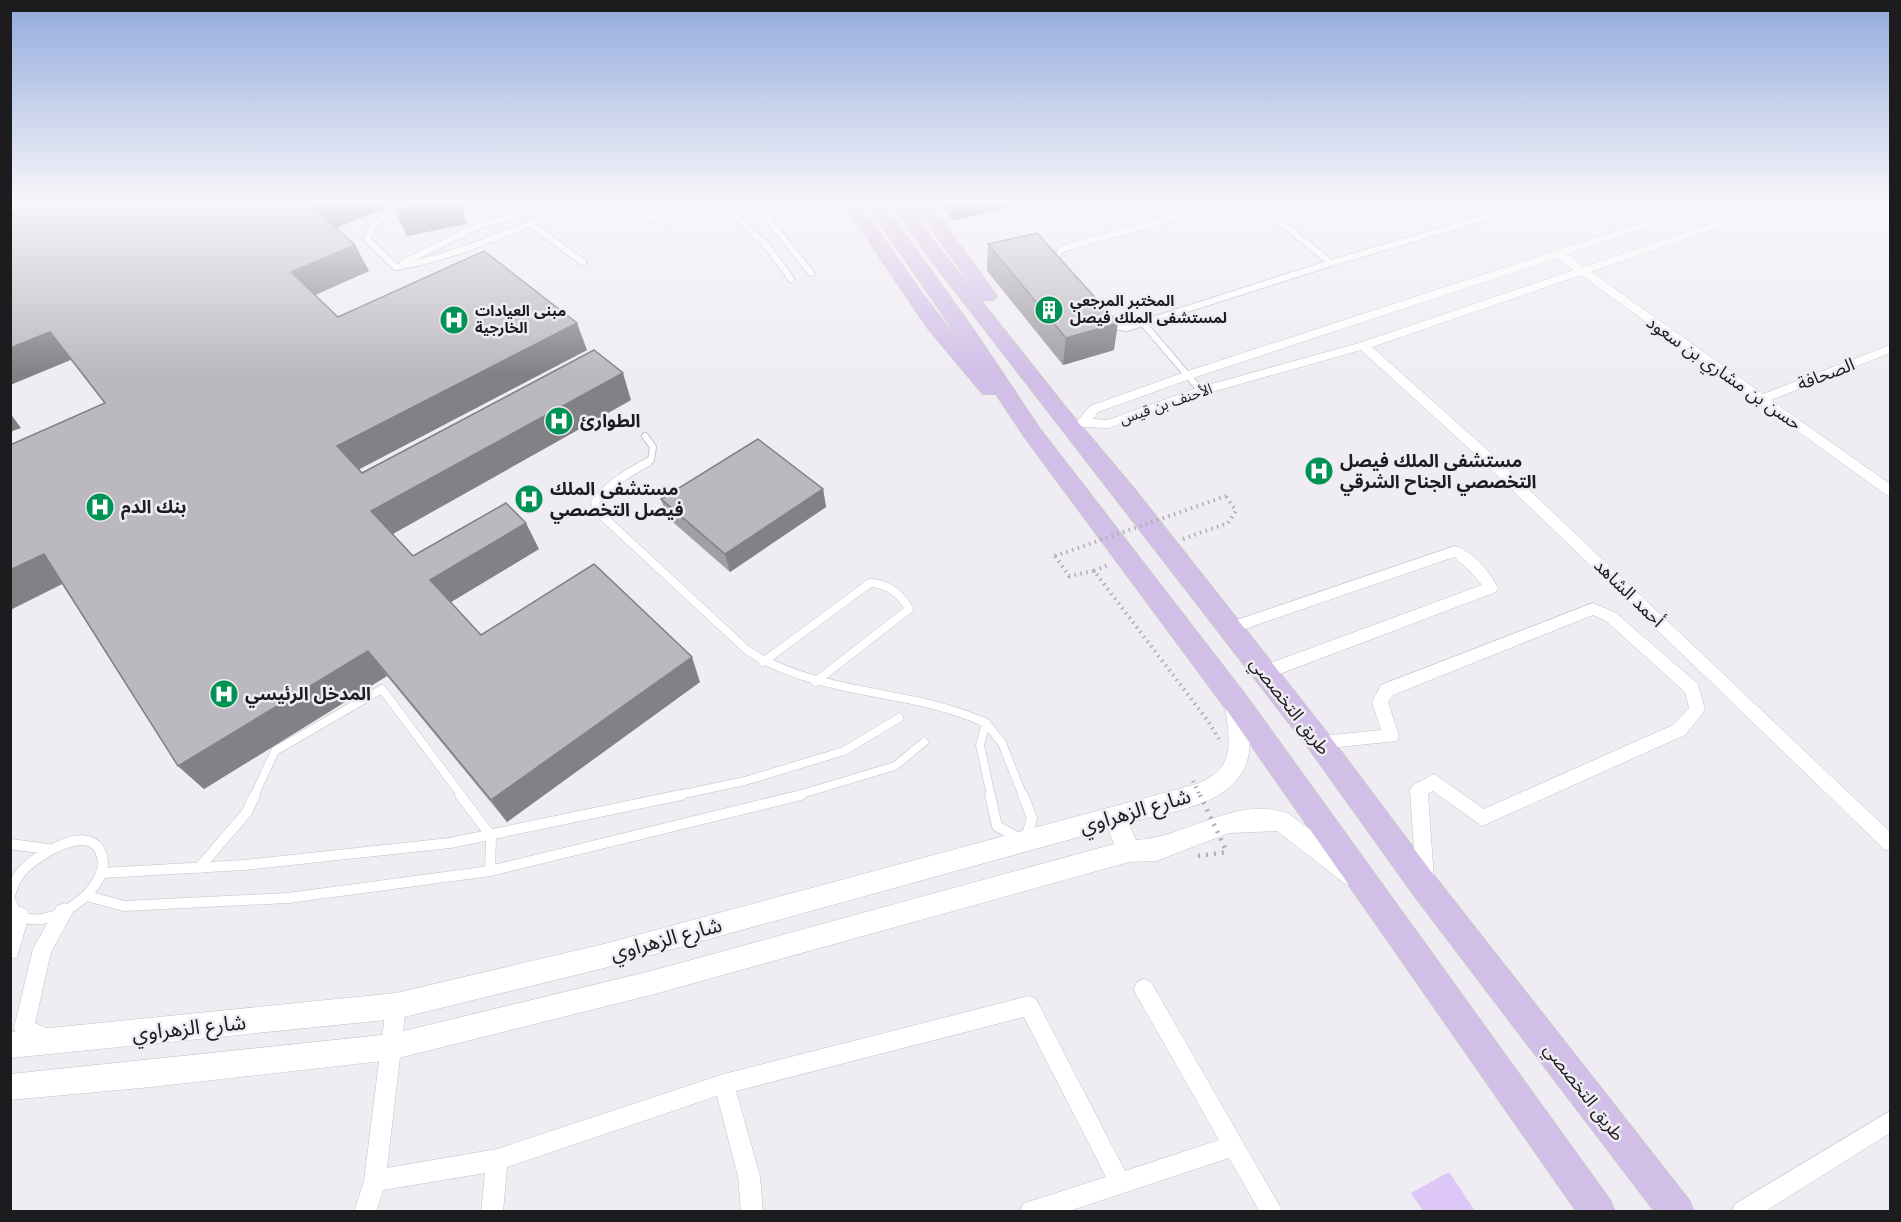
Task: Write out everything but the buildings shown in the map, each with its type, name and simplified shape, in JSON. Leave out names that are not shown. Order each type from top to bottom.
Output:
[{"type":"main road","points":[[890,260],[963,361],[1033,434]]},
{"type":"main road","points":[[914,260],[1033,434],[1235,701],[1362,883],[1598,1212]]},
{"type":"main road","name":"طريق التخصصي","points":[[941,260],[1071,418],[1128,497],[1319,742],[1426,888],[1677,1212]]},
{"type":"main road","points":[[961,260],[1071,418]]},
{"type":"street","name":"الأحنف بن قيس","points":[[1071,418],[1189,375],[1541,260]]},
{"type":"street","name":"حسن بن مشاري بن سعود","points":[[1566,260],[1890,491]]},
{"type":"street","name":"الأحنف بن قيس","points":[[1071,418],[1108,424],[1201,391],[1363,346],[1616,260]]},
{"type":"street","name":"أحمد الشاهد","points":[[1363,346],[1487,458],[1890,843]]},
{"type":"street","name":"الصحافة","points":[[1761,399],[1890,349]]},
{"type":"street","points":[[1230,628],[1455,551],[1462,554],[1486,578],[1491,588],[1263,673]]},
{"type":"street","points":[[1319,742],[1391,736],[1380,702],[1388,690],[1593,609],[1611,617],[1692,689],[1696,710],[1678,730],[1482,818],[1434,782],[1419,790],[1426,888]]},
{"type":"street","name":"شارع الزهراوي","points":[[10,1045],[396,1006],[604,956],[1114,818],[1216,788],[1232,772],[1239,757],[1235,701]]},
{"type":"street","points":[[1114,818],[1129,852]]},
{"type":"street","points":[[10,1087],[391,1047],[651,984],[1129,852],[1156,850],[1229,823],[1259,819],[1281,821],[1362,883]]},
{"type":"street","points":[[10,950],[13,908]]},
{"type":"street","points":[[54,1042],[24,1028],[42,949],[64,912]]},
{"type":"street","points":[[1144,989],[1272,1212]]},
{"type":"street","points":[[365,1212],[375,1181],[396,1006]]},
{"type":"street","points":[[375,1181],[497,1160],[724,1084],[1029,1006],[1120,1183]]},
{"type":"street","points":[[724,1084],[749,1176],[752,1212]]},
{"type":"street","points":[[1743,1212],[1890,1121]]},
{"type":"street","points":[[1031,1212],[1068,1206],[1120,1183],[1234,1146]]},
{"type":"street","points":[[492,1212],[497,1160]]},
{"type":"lane","points":[[389,260],[396,267]]},
{"type":"lane","points":[[396,267],[410,260]]},
{"type":"lane","points":[[396,267],[428,260]]},
{"type":"lane","points":[[777,260],[791,279]]},
{"type":"lane","points":[[801,260],[811,273]]},
{"type":"lane","points":[[1056,260],[1064,271]]},
{"type":"lane","points":[[1327,260],[1331,263]]},
{"type":"lane","points":[[1107,324],[1127,328],[1143,324],[1341,260]]},
{"type":"lane","points":[[1143,324],[1201,391]]},
{"type":"lane","points":[[645,436],[653,447],[651,460],[603,492],[595,502],[597,511],[764,662],[815,682],[940,705],[986,723],[1002,743],[1032,818],[1025,842],[997,826],[980,745],[986,723]]},
{"type":"lane","points":[[764,662],[870,583],[883,584],[907,603],[909,609],[815,682]]},
{"type":"lane","points":[[199,868],[247,812],[275,751],[382,689],[490,836],[490,871]]},
{"type":"lane","points":[[102,873],[199,868],[450,843],[490,836],[745,781],[844,751],[899,718]]},
{"type":"lane","points":[[87,896],[124,906],[288,898],[490,871],[821,790],[895,766],[924,742]]},
{"type":"lane","points":[[10,895],[21,872],[48,849],[74,841],[95,845],[101,851],[104,861],[102,873],[87,896],[64,912],[48,918],[32,920],[13,908]]},
{"type":"lane","points":[[10,844],[48,849]]},
{"type":"path","points":[[1165,545],[1228,523],[1236,511],[1226,496],[1055,556],[1069,576],[1094,570],[1208,721],[1224,747]]},
{"type":"path","points":[[1199,776],[1193,781],[1227,852]]},
{"type":"shaded area","points":[[1449,1172],[1475,1211],[1423,1211],[1411,1193]]},
{"type":"place","name":"المختبر المرجعي لمستشفى الملك فيصل","points":[[1049,310]]},
{"type":"place","name":"مبنى العيادات الخارجية","points":[[454,320]]},
{"type":"place","name":"الطوارئ","points":[[559,421]]},
{"type":"place","name":"مستشفى الملك فيصل التخصصي الجناح الشرقي","points":[[1319,471]]},
{"type":"place","name":"مستشفى الملك فيصل التخصصي","points":[[529,499]]},
{"type":"place","name":"بنك الدم","points":[[100,507]]},
{"type":"place","name":"المدخل الرئيسي","points":[[224,694]]}]
